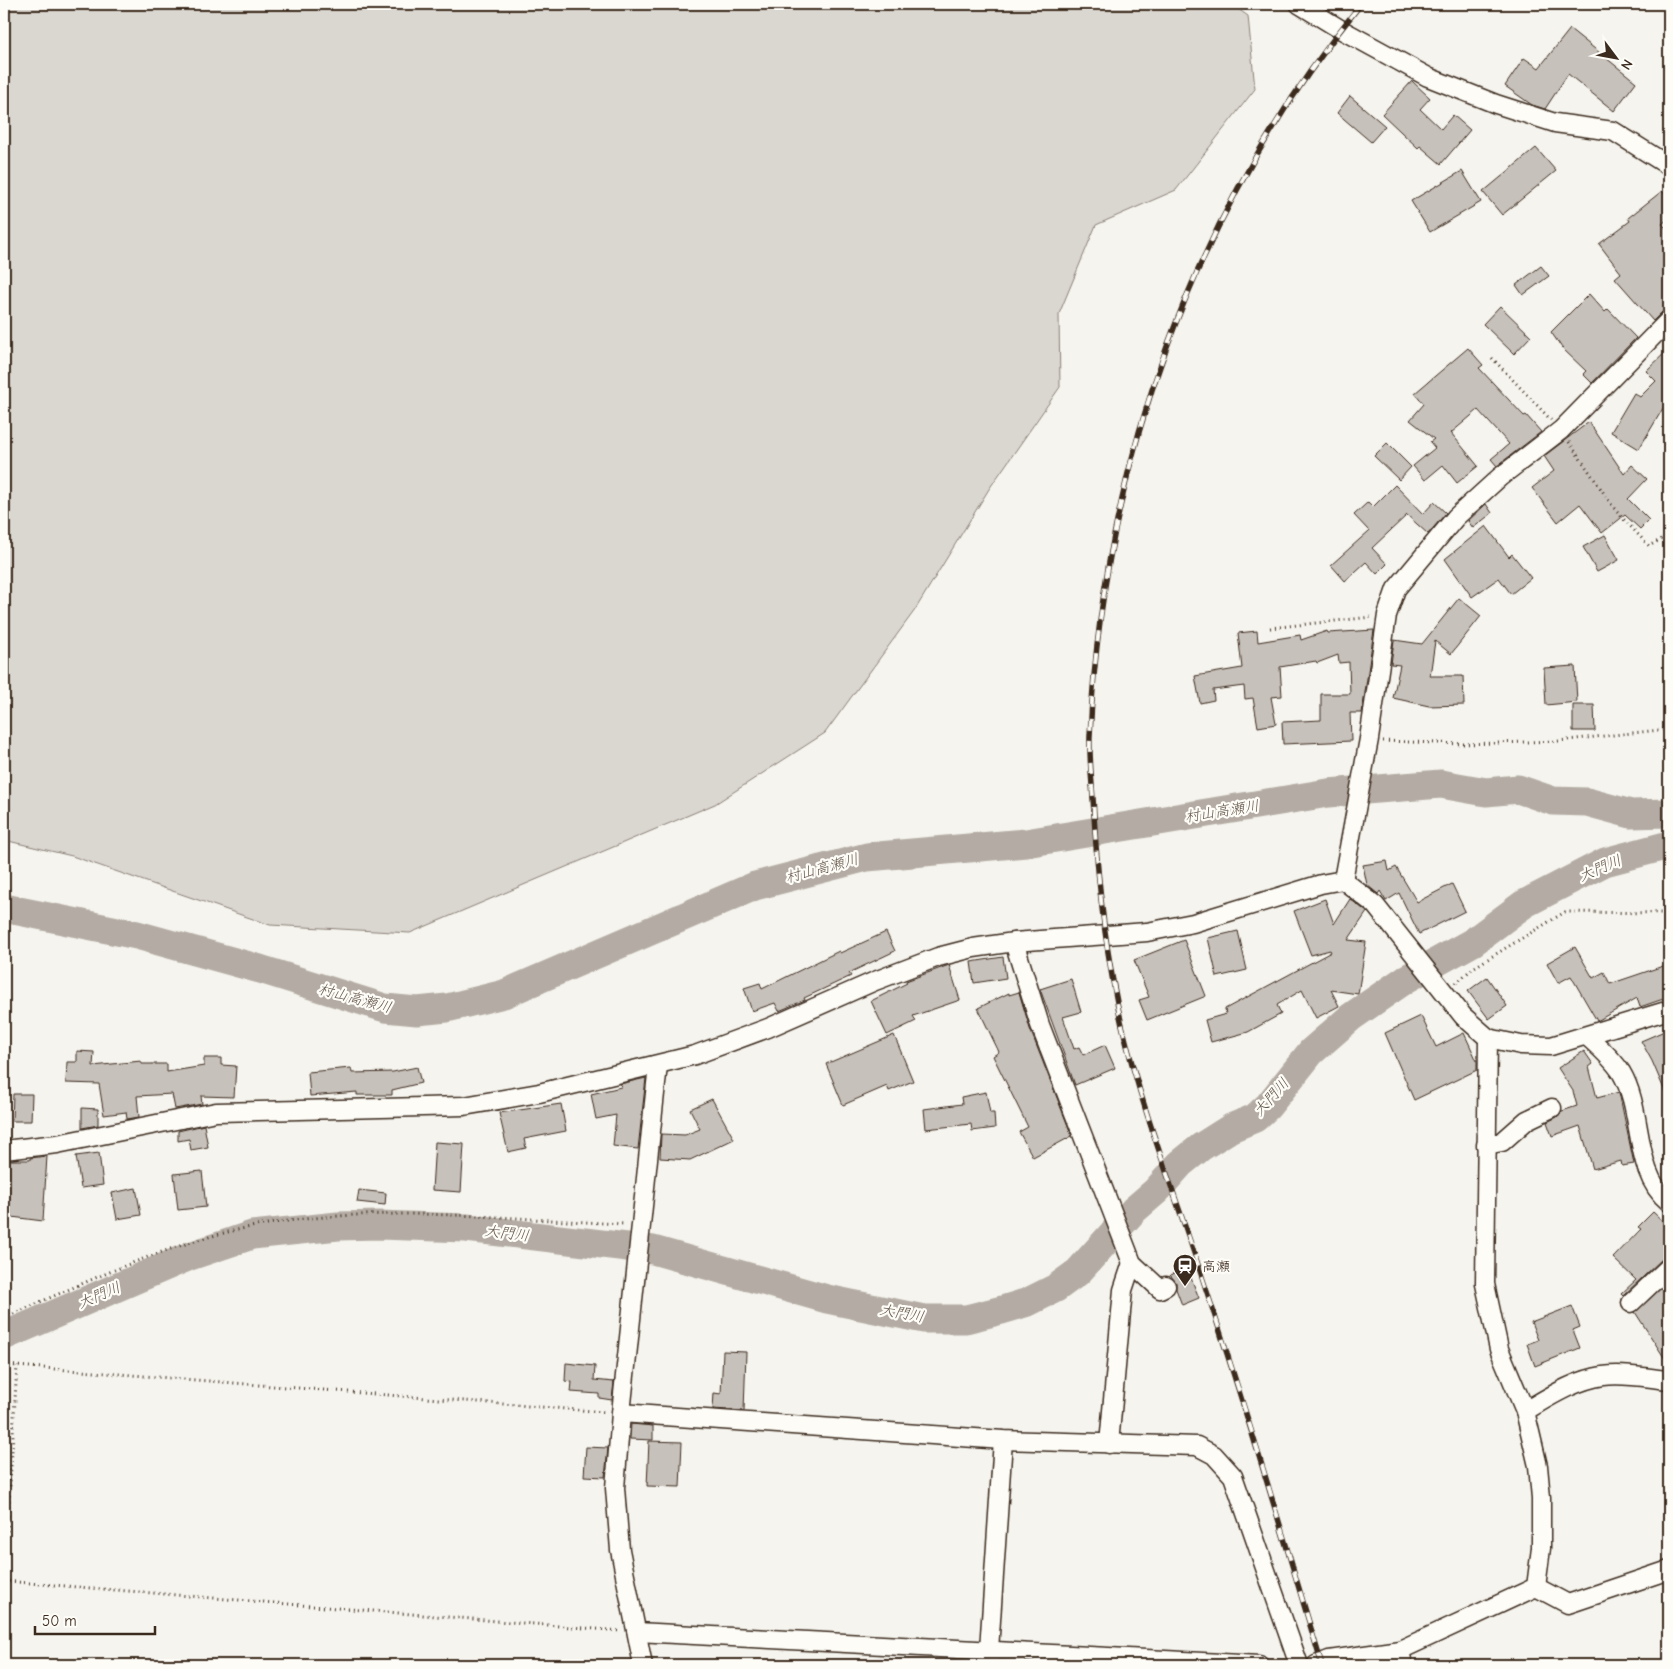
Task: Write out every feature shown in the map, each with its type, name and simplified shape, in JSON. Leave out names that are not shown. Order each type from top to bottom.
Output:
[{"type":"street","points":[[1299,4],[1340,30],[1428,77],[1496,104],[1555,123],[1613,131],[1669,166]]},
{"type":"street","points":[[1343,880],[1369,740],[1387,615],[1396,588],[1456,518],[1500,478],[1561,430],[1669,320]]},
{"type":"street","points":[[4,1150],[57,1144],[216,1112],[464,1106],[539,1093],[695,1055],[768,1028],[875,981],[938,958],[973,948],[1014,942],[1147,932],[1193,923],[1321,884],[1343,880],[1375,905],[1463,1016],[1488,1038],[1521,1045],[1551,1046],[1669,1010]]},
{"type":"street","points":[[1014,942],[1040,1025],[1132,1263],[1160,1289],[1166,1286]]},
{"type":"street","points":[[1587,1036],[1610,1057],[1622,1073],[1630,1092],[1644,1161],[1658,1193],[1669,1202]]},
{"type":"street","points":[[1488,1038],[1485,1284],[1499,1349],[1525,1411],[1538,1466],[1541,1498],[1541,1548],[1536,1587]]},
{"type":"street","points":[[643,1665],[620,1550],[615,1488],[634,1274],[658,1065]]},
{"type":"street","points":[[1486,1144],[1502,1142],[1527,1120],[1552,1108]]},
{"type":"street","points":[[1109,1444],[1123,1290],[1132,1263]]},
{"type":"street","points":[[1631,1304],[1669,1267]]},
{"type":"street","points":[[1525,1411],[1581,1382],[1604,1376],[1669,1380]]},
{"type":"street","points":[[621,1413],[1003,1440],[1197,1446],[1214,1454],[1233,1476],[1299,1665]]},
{"type":"street","points":[[989,1659],[1003,1440]]},
{"type":"street","points":[[1536,1587],[1568,1604],[1669,1570]]},
{"type":"street","points":[[1316,1665],[1329,1660],[1401,1658],[1536,1587]]},
{"type":"street","points":[[637,1632],[989,1659],[1259,1665]]},
{"type":"path","points":[[1492,358],[1561,430],[1616,511],[1649,546],[1669,535]]},
{"type":"path","points":[[1270,628],[1387,615]]},
{"type":"path","points":[[1369,740],[1464,744],[1548,741],[1669,729]]},
{"type":"path","points":[[1440,987],[1565,912],[1669,913]]},
{"type":"path","points":[[4,1318],[106,1272],[202,1239],[274,1223],[382,1214],[452,1214],[640,1229]]},
{"type":"path","points":[[4,1365],[621,1413]]},
{"type":"path","points":[[4,1586],[17,1366]]},
{"type":"path","points":[[4,1581],[637,1632]]},
{"type":"shaded area","points":[[4,4],[822,4],[828,9],[837,4],[1231,4],[1248,16],[1255,89],[1176,190],[1096,225],[1059,314],[1060,387],[989,489],[915,610],[825,733],[715,804],[410,933],[270,925],[72,856],[4,840]]},
{"type":"building","points":[[1570,29],[1636,82],[1614,111],[1568,74],[1545,109],[1532,105],[1505,86],[1524,58],[1539,68]]},
{"type":"building","points":[[1412,81],[1430,98],[1420,109],[1441,129],[1453,115],[1470,130],[1441,164],[1420,146],[1418,148],[1382,114]]},
{"type":"building","points":[[1350,96],[1385,126],[1371,142],[1337,113]]},
{"type":"building","points":[[1536,148],[1556,171],[1502,215],[1483,192]]},
{"type":"building","points":[[1462,171],[1481,202],[1430,232],[1411,201]]},
{"type":"building","points":[[1662,191],[1669,199],[1669,218],[1662,224],[1669,231],[1669,310],[1662,312],[1653,321],[1615,278],[1621,273],[1599,244],[1630,221],[1628,218]]},
{"type":"building","points":[[1541,266],[1549,276],[1523,295],[1516,285]]},
{"type":"building","points":[[1589,294],[1605,312],[1608,309],[1636,338],[1592,383],[1583,374],[1586,371],[1562,348],[1551,332]]},
{"type":"building","points":[[1500,306],[1531,336],[1514,354],[1483,324]]},
{"type":"building","points":[[1468,348],[1483,365],[1479,368],[1541,432],[1497,466],[1491,459],[1509,444],[1478,410],[1451,433],[1478,466],[1457,483],[1443,465],[1425,480],[1413,466],[1435,448],[1430,442],[1434,439],[1410,420],[1424,404],[1415,393]]},
{"type":"building","points":[[1669,349],[1669,398],[1639,449],[1611,432],[1634,393],[1640,397],[1656,381],[1646,371]]},
{"type":"building","points":[[1589,422],[1624,474],[1632,465],[1647,479],[1628,499],[1649,520],[1640,529],[1625,515],[1602,533],[1580,504],[1558,522],[1532,488],[1554,471],[1544,456]]},
{"type":"building","points":[[1387,443],[1411,467],[1399,480],[1374,456]]},
{"type":"building","points":[[1395,485],[1423,514],[1434,502],[1446,513],[1428,534],[1407,515],[1372,548],[1387,564],[1377,574],[1366,562],[1345,581],[1331,565],[1369,531],[1354,515],[1368,502],[1373,507]]},
{"type":"building","points":[[1486,504],[1492,513],[1473,528],[1468,521]]},
{"type":"building","points":[[1486,526],[1509,557],[1512,554],[1531,578],[1511,594],[1499,578],[1472,597],[1445,559]]},
{"type":"building","points":[[1605,535],[1619,560],[1597,572],[1583,547]]},
{"type":"building","points":[[1459,598],[1481,616],[1451,654],[1435,641],[1430,676],[1463,676],[1464,705],[1429,706],[1393,698],[1400,665],[1391,664],[1394,640],[1422,644]]},
{"type":"building","points":[[1374,630],[1362,713],[1350,713],[1351,741],[1283,744],[1282,722],[1321,720],[1321,694],[1350,694],[1349,662],[1339,663],[1338,655],[1317,663],[1316,661],[1280,667],[1282,696],[1271,697],[1276,724],[1258,727],[1253,698],[1245,699],[1244,686],[1213,690],[1214,700],[1200,703],[1195,676],[1242,668],[1238,633],[1257,631],[1258,642],[1300,635],[1301,640],[1327,631],[1328,633]]},
{"type":"building","points":[[1575,666],[1577,702],[1546,705],[1544,668]]},
{"type":"building","points":[[1573,705],[1594,705],[1595,731],[1573,731]]},
{"type":"building","points":[[1387,861],[1389,871],[1396,867],[1417,902],[1452,884],[1465,911],[1419,934],[1399,893],[1386,901],[1380,891],[1378,894],[1367,885],[1363,865]]},
{"type":"building","points":[[1325,899],[1334,924],[1350,899],[1367,912],[1348,940],[1366,942],[1358,994],[1331,990],[1339,1006],[1316,1018],[1302,990],[1277,1005],[1281,1014],[1248,1032],[1211,1042],[1205,1020],[1226,1014],[1225,1009],[1331,952],[1330,950],[1311,955],[1294,911]]},
{"type":"building","points":[[1238,931],[1247,970],[1217,977],[1208,938]]},
{"type":"building","points":[[886,932],[895,951],[849,973],[851,976],[804,998],[805,1000],[779,1011],[775,1003],[752,1011],[744,988],[760,983],[762,989],[839,951],[840,953]]},
{"type":"building","points":[[1184,940],[1206,996],[1147,1020],[1139,1000],[1149,997],[1134,960]]},
{"type":"building","points":[[1575,947],[1593,978],[1604,972],[1610,984],[1669,964],[1669,997],[1640,1007],[1637,998],[1597,1021],[1571,976],[1558,983],[1547,963]]},
{"type":"building","points":[[1003,957],[1006,978],[974,983],[971,962]]},
{"type":"building","points":[[949,965],[960,1000],[913,1016],[916,1021],[887,1035],[871,1001],[907,983],[906,981]]},
{"type":"building","points":[[1487,977],[1507,1006],[1489,1019],[1468,991]]},
{"type":"building","points":[[1071,979],[1081,1012],[1063,1017],[1074,1049],[1079,1047],[1083,1055],[1105,1045],[1115,1068],[1075,1085],[1040,989]]},
{"type":"building","points":[[1019,992],[1030,1029],[1072,1136],[1033,1157],[1019,1132],[1028,1127],[993,1056],[999,1052],[978,1008],[1009,993],[1009,995]]},
{"type":"building","points":[[1421,1016],[1436,1047],[1464,1033],[1477,1061],[1477,1070],[1414,1100],[1385,1033]]},
{"type":"building","points":[[1669,1029],[1669,1101],[1652,1061],[1641,1041]]},
{"type":"building","points":[[894,1035],[913,1081],[889,1091],[887,1086],[843,1105],[826,1064]]},
{"type":"building","points":[[77,1051],[94,1052],[93,1066],[141,1061],[142,1064],[167,1064],[167,1072],[204,1066],[204,1058],[221,1058],[221,1065],[236,1066],[234,1097],[201,1096],[202,1104],[175,1109],[172,1094],[137,1096],[139,1117],[127,1119],[126,1112],[104,1115],[99,1084],[66,1083],[67,1062],[77,1062]]},
{"type":"building","points":[[1584,1051],[1593,1064],[1589,1067],[1597,1098],[1619,1092],[1634,1164],[1622,1166],[1621,1161],[1593,1169],[1580,1126],[1552,1136],[1547,1122],[1557,1117],[1562,1111],[1577,1106],[1573,1091],[1558,1068]]},
{"type":"building","points":[[417,1067],[421,1083],[392,1090],[392,1095],[357,1095],[357,1092],[310,1096],[308,1072],[351,1068],[352,1073],[393,1072]]},
{"type":"building","points":[[646,1078],[638,1149],[613,1146],[616,1115],[596,1119],[591,1094],[621,1087],[620,1084]]},
{"type":"building","points":[[986,1092],[990,1113],[994,1113],[995,1128],[972,1131],[971,1124],[926,1129],[924,1109],[962,1104],[961,1097]]},
{"type":"building","points":[[13,1094],[32,1094],[31,1121],[12,1121]]},
{"type":"building","points":[[712,1099],[734,1139],[690,1160],[660,1158],[661,1134],[685,1135],[700,1129],[690,1109]]},
{"type":"building","points":[[561,1104],[566,1131],[524,1139],[526,1148],[508,1152],[499,1113]]},
{"type":"building","points":[[82,1108],[98,1109],[98,1125],[82,1128]]},
{"type":"building","points":[[204,1125],[208,1147],[191,1150],[189,1139],[178,1141],[178,1131]]},
{"type":"building","points":[[435,1142],[464,1144],[461,1192],[432,1190]]},
{"type":"building","points":[[99,1153],[103,1185],[81,1188],[76,1156]]},
{"type":"building","points":[[47,1156],[43,1221],[4,1216],[4,1160],[30,1160],[30,1158]]},
{"type":"building","points":[[202,1171],[206,1207],[178,1210],[174,1174]]},
{"type":"building","points":[[136,1188],[141,1215],[117,1219],[112,1193]]},
{"type":"building","points":[[359,1190],[386,1193],[385,1205],[357,1202]]},
{"type":"building","points":[[1653,1212],[1669,1227],[1669,1257],[1662,1259],[1623,1296],[1621,1294],[1636,1280],[1613,1258],[1641,1229],[1638,1227]]},
{"type":"building","points":[[1187,1268],[1199,1298],[1182,1305],[1176,1289],[1176,1282],[1170,1275]]},
{"type":"building","points":[[1669,1281],[1669,1365],[1635,1312]]},
{"type":"building","points":[[1572,1306],[1580,1327],[1573,1330],[1580,1348],[1535,1366],[1527,1344],[1538,1340],[1531,1322]]},
{"type":"building","points":[[723,1351],[746,1352],[744,1411],[713,1409],[714,1393],[721,1394]]},
{"type":"building","points":[[566,1363],[595,1366],[594,1380],[614,1382],[612,1400],[599,1398],[599,1394],[571,1392],[572,1382],[565,1381]]},
{"type":"building","points":[[631,1424],[653,1426],[653,1440],[630,1439]]},
{"type":"building","points":[[649,1441],[682,1442],[680,1487],[647,1486]]},
{"type":"building","points":[[586,1447],[608,1448],[605,1477],[584,1476]]},
{"type":"waterway","name":"村山高瀬川","points":[[4,908],[137,935],[260,969],[385,1008],[417,1011],[447,1008],[504,994],[755,886],[867,857],[1026,843],[1328,793],[1441,784],[1486,792],[1518,789],[1553,801],[1587,802],[1631,814],[1669,813]]},
{"type":"waterway","name":"大門川","points":[[4,1336],[190,1256],[252,1235],[338,1226],[379,1225],[466,1228],[653,1250],[827,1299],[924,1319],[966,1319],[1002,1310],[1028,1302],[1056,1288],[1078,1272],[1134,1210],[1156,1191],[1180,1164],[1201,1147],[1231,1128],[1255,1118],[1268,1106],[1311,1052],[1351,1017],[1406,979],[1473,942],[1524,904],[1605,862],[1669,845]]},
{"type":"railway","points":[[1322,1665],[1236,1380],[1150,1124],[1130,1058],[1111,973],[1100,894],[1090,736],[1098,636],[1114,538],[1136,441],[1167,347],[1204,256],[1249,168],[1301,84],[1361,4]]},
{"type":"place","name":"高瀬","points":[[1185,1287]]}]
